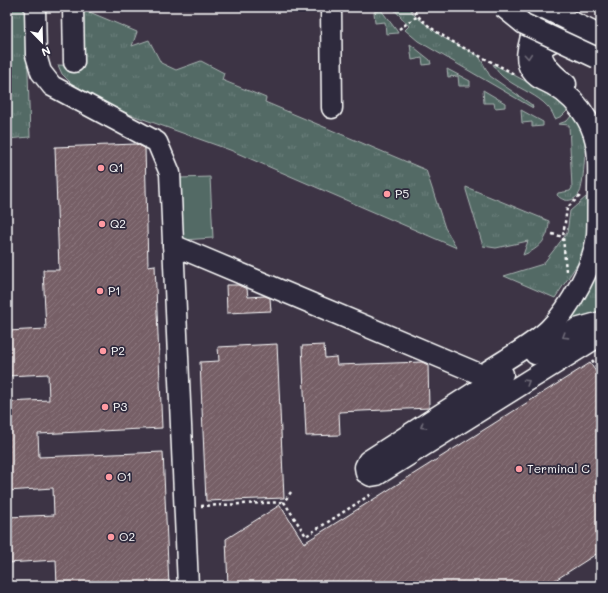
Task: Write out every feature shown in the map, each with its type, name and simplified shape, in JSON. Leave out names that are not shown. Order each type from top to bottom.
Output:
[{"type":"lane","points":[[35,7],[36,54],[41,72],[52,86],[157,142],[170,172],[188,586]]},
{"type":"lane","points":[[73,7],[74,62]]},
{"type":"lane","points":[[331,7],[332,108]]},
{"type":"lane","points":[[503,7],[524,24],[600,59]]},
{"type":"lane","points":[[174,245],[482,375],[529,344],[549,330],[595,268],[598,154],[595,135],[577,104],[554,85],[536,77],[530,68],[528,48],[532,40],[532,15],[525,7]]},
{"type":"lane","points":[[542,7],[600,36]]},
{"type":"lane","points":[[599,116],[585,97],[552,74],[545,65],[542,55],[545,46],[553,42],[600,36]]},
{"type":"lane","points":[[601,322],[576,329],[488,395],[377,475],[370,476],[366,473],[365,467],[368,462],[488,395],[601,335]]},
{"type":"path","points":[[412,7],[418,16],[443,35],[519,76]]},
{"type":"path","points":[[399,29],[418,16]]},
{"type":"path","points":[[566,275],[567,268],[563,237],[567,208],[582,194]]},
{"type":"path","points":[[552,234],[563,237]]},
{"type":"path","points":[[185,506],[284,502]]},
{"type":"green space","points":[[7,7],[26,7],[30,137],[7,139]]},
{"type":"green space","points":[[392,7],[409,7],[414,15],[442,37],[479,56],[490,76],[532,105],[533,108],[418,41],[405,30],[409,26]]},
{"type":"green space","points":[[80,8],[137,32],[132,46],[149,40],[161,63],[176,70],[201,61],[224,73],[222,80],[266,98],[265,102],[426,170],[445,228],[457,248],[230,150],[118,110],[71,83],[62,74],[58,65],[81,66]]},
{"type":"green space","points":[[381,10],[398,33],[386,34],[385,22],[375,23],[374,12]]},
{"type":"green space","points":[[410,44],[430,60],[431,64],[423,65],[422,58],[412,60]]},
{"type":"green space","points":[[493,64],[552,95],[569,109],[562,116],[555,119],[543,102],[506,79],[498,72]]},
{"type":"green space","points":[[447,69],[470,81],[470,86],[459,86],[458,76],[448,77]]},
{"type":"green space","points":[[483,90],[505,103],[505,107],[495,108],[494,103],[484,103]]},
{"type":"green space","points":[[521,110],[543,122],[543,126],[532,127],[532,122],[522,123]]},
{"type":"green space","points":[[572,115],[584,136],[585,158],[580,192],[575,198],[566,200],[557,195],[558,193],[570,191],[572,188],[569,125],[558,124],[567,121]]},
{"type":"green space","points":[[210,177],[213,238],[182,240],[179,178]]},
{"type":"green space","points":[[466,187],[549,221],[549,227],[545,238],[534,250],[523,255],[528,241],[496,248],[483,246]]},
{"type":"green space","points":[[586,197],[588,231],[578,263],[555,298],[504,276],[543,264],[567,233],[570,211]]},
{"type":"green space","points":[[593,275],[601,282],[601,316],[574,325],[569,315]]},
{"type":"building","points":[[136,144],[145,148],[148,266],[155,265],[162,428],[38,434],[39,457],[163,452],[169,586],[57,586],[56,560],[7,563],[7,517],[54,515],[53,488],[7,491],[7,402],[49,400],[48,374],[7,376],[7,331],[46,329],[43,270],[59,270],[55,147]]},
{"type":"building","points":[[226,285],[238,285],[247,289],[248,297],[265,296],[270,298],[271,311],[227,313]]},
{"type":"building","points":[[277,344],[284,498],[206,501],[200,362],[219,361],[218,347]]},
{"type":"building","points":[[324,345],[325,358],[336,357],[337,365],[422,362],[428,365],[429,408],[339,412],[340,435],[306,436],[302,346]]},
{"type":"building","name":"Terminal C","points":[[590,363],[601,379],[601,551],[546,586],[228,586],[226,539],[280,505],[304,543]]},
{"type":"place","name":"Q1","points":[[101,168]]},
{"type":"place","name":"P5","points":[[387,194]]},
{"type":"place","name":"Q2","points":[[102,224]]},
{"type":"place","name":"P1","points":[[100,291]]},
{"type":"place","name":"P2","points":[[103,351]]},
{"type":"place","name":"P3","points":[[105,407]]},
{"type":"place","name":"Terminal C","points":[[519,469]]},
{"type":"place","name":"O1","points":[[109,477]]},
{"type":"place","name":"O2","points":[[111,537]]}]
